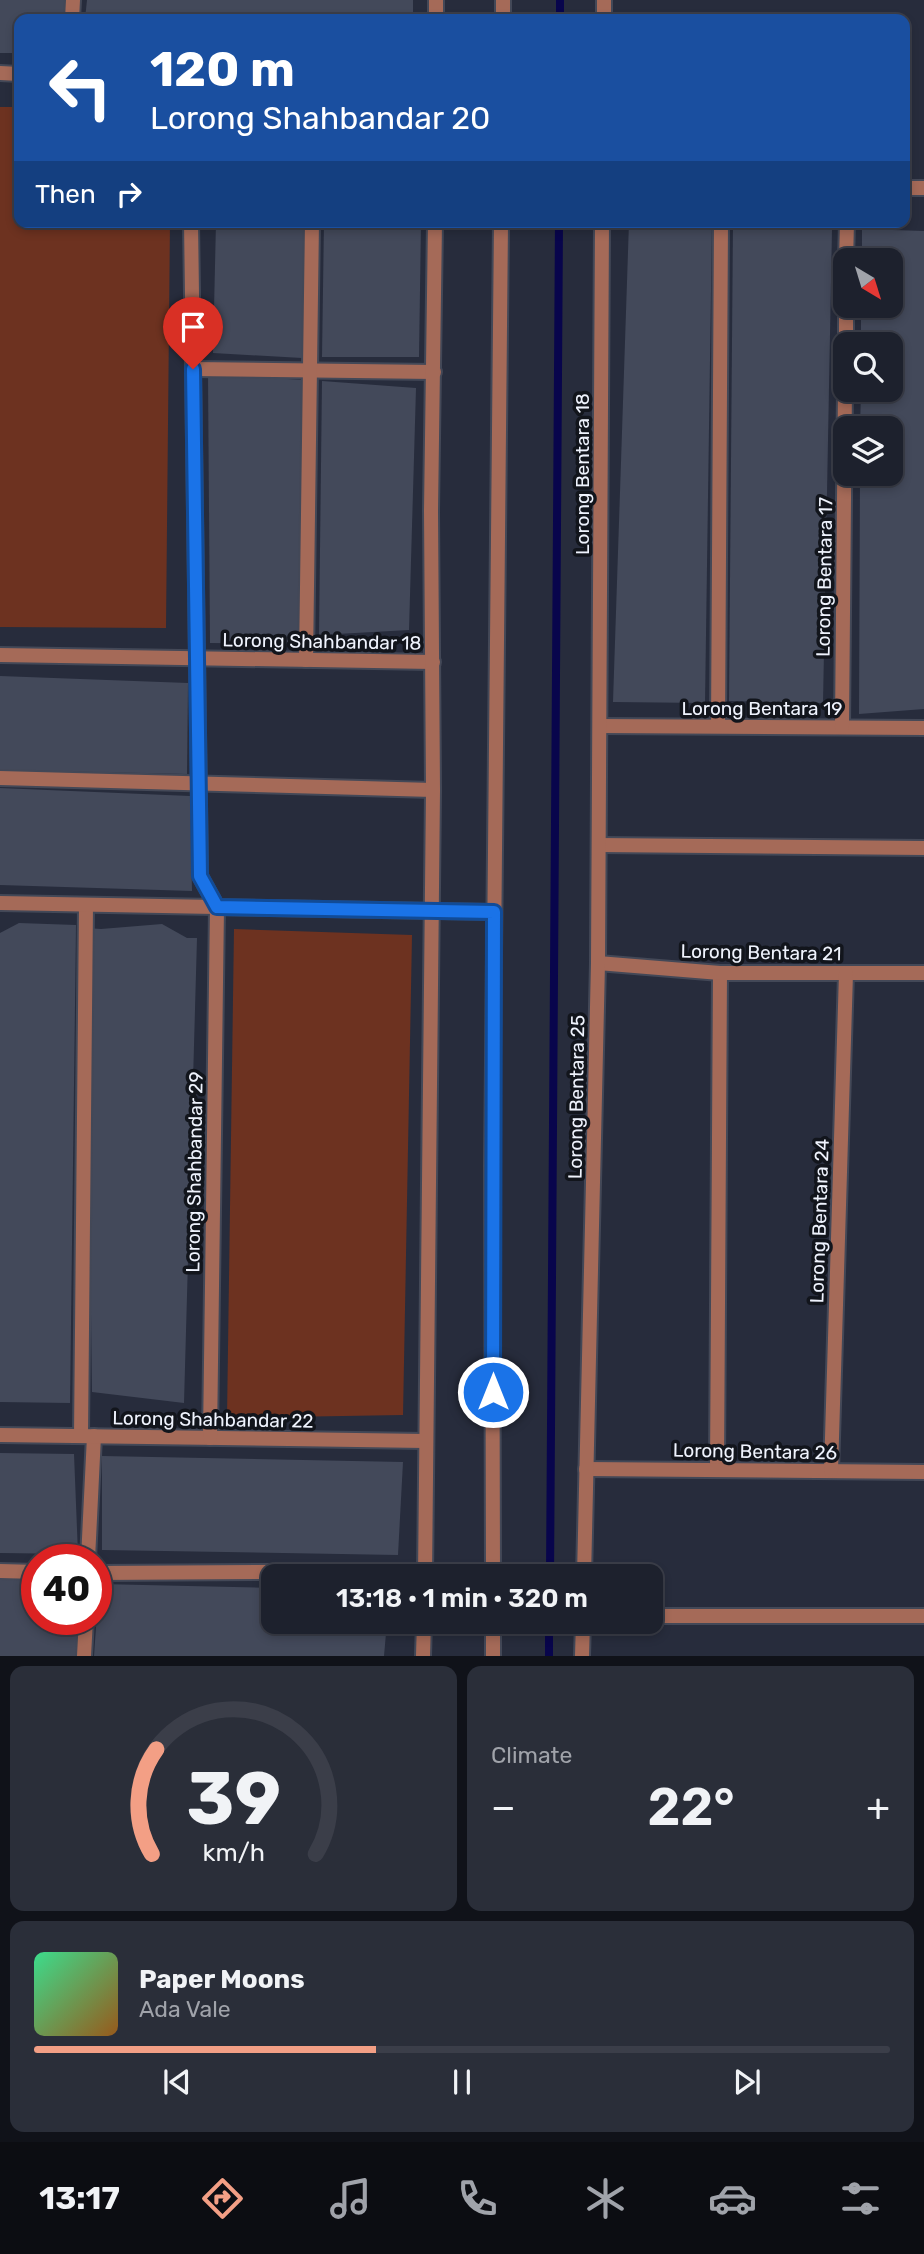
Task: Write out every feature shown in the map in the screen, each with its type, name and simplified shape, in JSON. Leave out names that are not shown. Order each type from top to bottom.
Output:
[{"type":"street","points":[[191,228],[200,876],[217,907]]},
{"type":"street","points":[[306,660],[312,228]]},
{"type":"street","points":[[425,1564],[433,790],[431,512],[435,228]]},
{"type":"street","points":[[493,1564],[494,912],[500,228]]},
{"type":"street","name":"Lorong Bentara 18","points":[[600,726],[602,228]]},
{"type":"street","points":[[718,726],[721,228]]},
{"type":"street","points":[[846,248],[847,228]]},
{"type":"street","points":[[193,369],[434,372]]},
{"type":"street","name":"Lorong Bentara 17","points":[[842,727],[845,402]]},
{"type":"street","name":"Lorong Shahbandar 18","points":[[0,655],[433,662]]},
{"type":"street","name":"Lorong Bentara 19","points":[[600,726],[924,728]]},
{"type":"street","name":"Lorong Bentara 25","points":[[584,1564],[598,963],[600,726]]},
{"type":"street","points":[[0,778],[433,790]]},
{"type":"street","points":[[599,845],[924,848]]},
{"type":"street","points":[[0,903],[494,912]]},
{"type":"street","points":[[86,905],[88,1544]]},
{"type":"street","name":"Lorong Shahbandar 29","points":[[210,1438],[217,907]]},
{"type":"street","name":"Lorong Bentara 21","points":[[598,963],[720,973],[924,974]]},
{"type":"street","points":[[717,1469],[720,973]]},
{"type":"street","name":"Lorong Bentara 24","points":[[831,1471],[846,973]]},
{"type":"street","name":"Lorong Shahbandar 22","points":[[0,1435],[425,1441]]},
{"type":"street","name":"Lorong Bentara 26","points":[[586,1469],[924,1472]]},
{"type":"street","points":[[0,1571],[21,1572]]},
{"type":"street","points":[[112,1573],[261,1574]]},
{"type":"street","points":[[663,1616],[924,1616]]},
{"type":"street","points":[[423,1656],[424,1634]]},
{"type":"street","points":[[493,1634],[493,1656]]},
{"type":"street","points":[[582,1656],[583,1634]]},
{"type":"street","points":[[84,1656],[85,1635]]},
{"type":"shaded area","points":[[0,107],[14,107],[14,228],[170,228],[166,628],[0,627]]},
{"type":"shaded area","points":[[234,929],[412,935],[403,1415],[227,1418]]},
{"type":"building","points":[[0,0],[65,0],[64,14],[14,14],[14,53],[0,53]]},
{"type":"building","points":[[87,0],[413,0],[413,14],[86,14]]},
{"type":"building","points":[[216,228],[305,228],[302,358],[213,353]]},
{"type":"building","points":[[324,228],[421,228],[419,357],[322,357]]},
{"type":"building","points":[[629,228],[712,228],[705,703],[613,702]]},
{"type":"building","points":[[733,228],[832,229],[823,703],[729,701]]},
{"type":"building","points":[[862,229],[924,231],[924,709],[859,714],[860,486],[903,486],[903,416],[860,416],[861,402],[903,402],[903,332],[861,332],[861,318],[903,318],[903,248],[862,248]]},
{"type":"building","points":[[208,374],[304,380],[301,644],[210,643]]},
{"type":"building","points":[[322,381],[416,388],[409,630],[319,635]]},
{"type":"building","points":[[0,676],[188,683],[187,774],[0,770]]},
{"type":"building","points":[[0,788],[190,796],[192,891],[0,885]]},
{"type":"building","points":[[19,923],[76,925],[70,1403],[0,1402],[0,933]]},
{"type":"building","points":[[162,924],[187,938],[197,938],[184,1403],[92,1392],[86,928]]},
{"type":"building","points":[[0,1453],[74,1454],[78,1544],[21,1544],[21,1553],[0,1553]]},
{"type":"building","points":[[102,1456],[403,1462],[398,1555],[112,1550],[112,1544],[102,1544]]},
{"type":"building","points":[[0,1577],[21,1578],[21,1635],[77,1635],[76,1656],[0,1656]]},
{"type":"building","points":[[112,1584],[261,1588],[261,1634],[386,1634],[384,1656],[94,1656],[95,1635],[112,1635]]},
{"type":"waterway","points":[[560,0],[560,14]]},
{"type":"waterway","points":[[550,1564],[559,228]]},
{"type":"waterway","points":[[549,1634],[549,1656]]},
{"type":"route","points":[[193,369],[200,876],[217,907],[494,912],[493,1392]]}]
